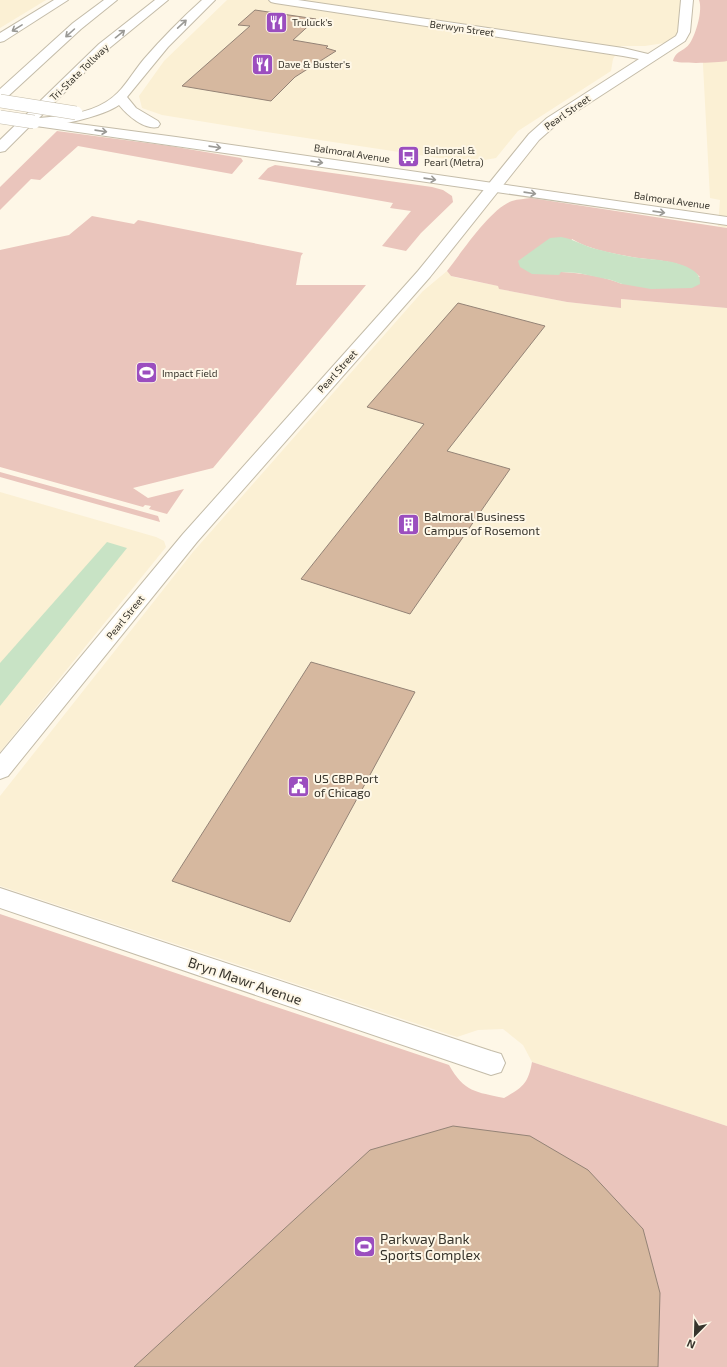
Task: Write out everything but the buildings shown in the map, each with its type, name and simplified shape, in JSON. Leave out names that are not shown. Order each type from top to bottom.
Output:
[{"type":"main road","points":[[0,38],[62,0]]},
{"type":"main road","points":[[0,96],[77,26],[111,0]]},
{"type":"main road","name":"Tri-State Tollway","points":[[0,148],[103,48],[162,0]]},
{"type":"main road","points":[[74,118],[112,104],[120,97],[174,32],[209,0]]},
{"type":"main road","name":"Berwyn Street","points":[[275,0],[623,52],[649,58]]},
{"type":"main road","name":"Pearl Street","points":[[0,770],[190,538],[419,279],[534,137],[552,121],[681,38],[684,32],[687,0]]},
{"type":"main road","points":[[120,97],[130,111],[153,124]]},
{"type":"main road","name":"Balmoral Avenue","points":[[0,101],[176,141],[492,188],[723,214]]},
{"type":"main road","name":"Balmoral Avenue","points":[[0,117],[34,122],[74,118],[120,119],[167,126]]},
{"type":"main road","name":"Balmoral Avenue","points":[[398,160],[502,175],[723,214]]},
{"type":"main road","name":"Bryn Mawr Avenue","points":[[0,898],[491,1064]]},
{"type":"shaded area","points":[[0,0],[46,0],[0,28]]},
{"type":"shaded area","points":[[227,0],[680,0],[683,7],[677,36],[664,43],[645,46],[621,46],[613,59],[611,71],[518,131],[496,158],[479,161],[452,160],[260,131],[162,115],[142,108],[139,96],[164,61]]},
{"type":"shaded area","points":[[699,0],[727,0],[727,61],[683,63],[673,61],[674,57],[690,43],[694,34],[700,10]]},
{"type":"shaded area","points":[[705,0],[727,0],[727,228],[718,226],[720,200],[710,198],[703,65]]},
{"type":"shaded area","points":[[57,131],[170,146],[241,158],[243,161],[232,174],[78,146],[40,180],[31,179],[0,210],[0,187]]},
{"type":"shaded area","points":[[275,165],[432,187],[443,190],[452,196],[453,202],[421,233],[406,251],[382,246],[411,211],[390,208],[393,203],[258,179],[268,168]]},
{"type":"shaded area","points":[[531,198],[727,228],[727,308],[621,299],[621,308],[567,302],[499,289],[498,286],[451,276],[447,271],[477,232],[495,213],[512,201]],"holes":[[[572,239],[579,243],[632,257],[677,264],[693,271],[700,277],[622,284],[592,275],[561,272]]]},
{"type":"shaded area","name":"Impact Field","points":[[92,216],[134,224],[138,220],[303,253],[301,256],[296,285],[366,285],[213,468],[133,488],[148,498],[184,489],[167,514],[149,509],[151,506],[145,505],[143,507],[0,467],[0,250],[69,235]]},
{"type":"shaded area","points":[[561,237],[592,248],[614,253],[680,264],[696,272],[700,280],[700,284],[692,288],[651,289],[622,284],[611,280],[578,273],[561,272],[559,275],[532,274],[520,267],[518,261],[550,238]]},
{"type":"shaded area","points":[[447,271],[451,276],[499,286],[499,289],[567,302],[621,308],[621,299],[727,308],[727,1126],[532,1062],[523,1045],[503,1029],[478,1030],[457,1037],[0,886],[0,796],[193,552],[423,291]]},
{"type":"shaded area","points":[[0,472],[158,516],[160,522],[0,477]]},
{"type":"shaded area","points":[[0,492],[156,537],[164,541],[166,547],[0,752]]},
{"type":"shaded area","points":[[107,542],[127,548],[0,706],[0,663]]},
{"type":"shaded area","name":"Parkway Bank Sports Complex","points":[[0,914],[449,1065],[460,1081],[478,1092],[504,1098],[524,1084],[529,1075],[532,1062],[727,1126],[727,1367],[0,1367]]},
{"type":"place","name":"Truluck's","points":[[277,22]]},
{"type":"place","name":"Dave & Buster's","points":[[262,64]]},
{"type":"place","name":"Balmoral & Pearl (Metra)","points":[[408,156]]},
{"type":"place","name":"Impact Field","points":[[146,373]]},
{"type":"place","name":"Balmoral Business Campus of Rosemont","points":[[408,524]]},
{"type":"place","name":"US CBP Port of Chicago","points":[[298,786]]},
{"type":"place","name":"Parkway Bank Sports Complex","points":[[364,1247]]}]
